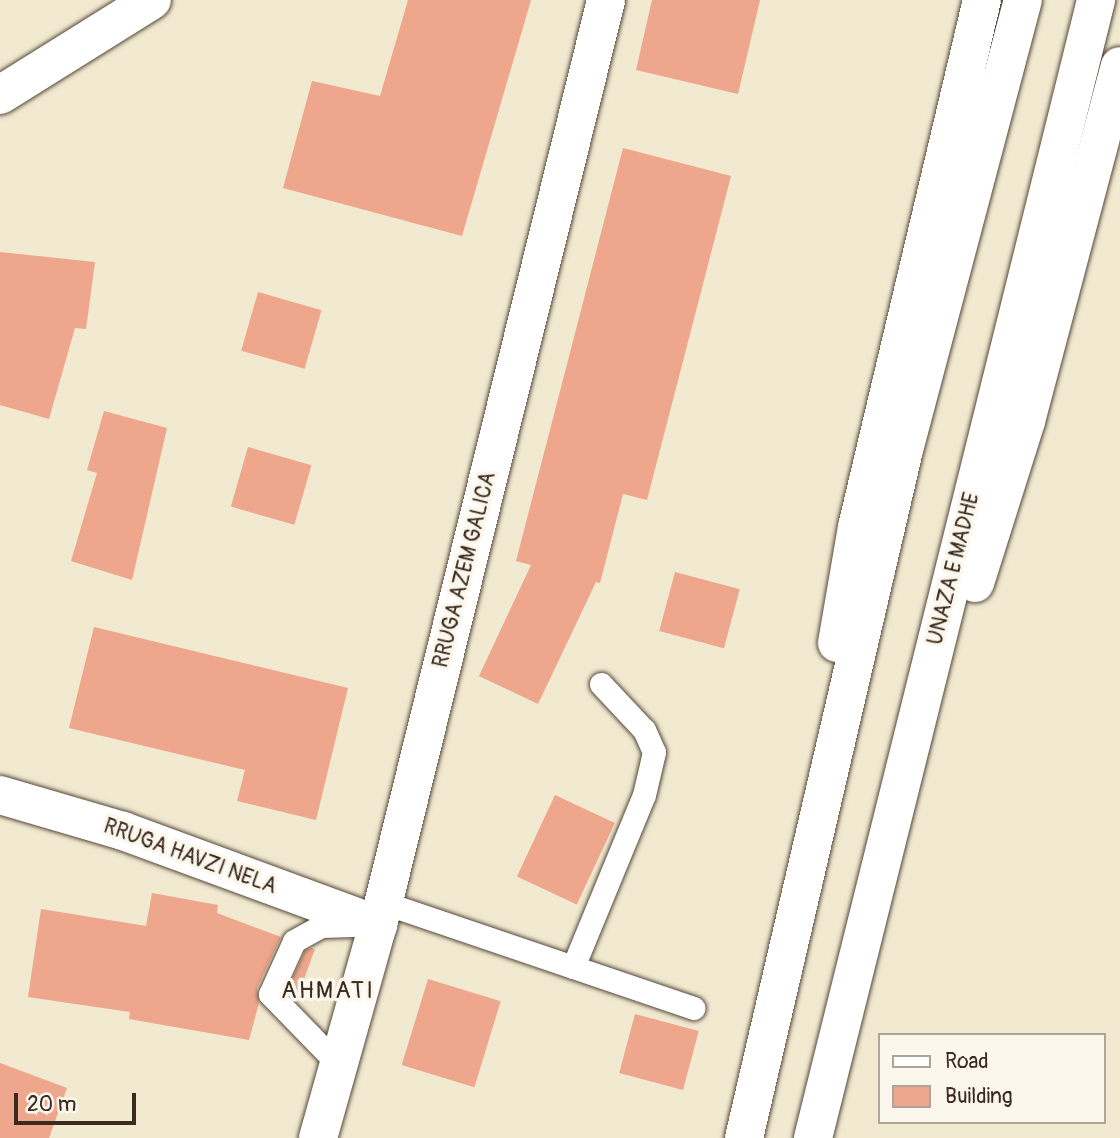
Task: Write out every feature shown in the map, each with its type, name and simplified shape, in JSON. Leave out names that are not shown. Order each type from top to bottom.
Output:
[{"type":"main road","points":[[0,95],[152,0]]},
{"type":"main road","name":"RRUGA AZEM GALICA","points":[[318,1138],[380,914],[606,0]]},
{"type":"main road","points":[[821,807],[848,569],[982,0]]},
{"type":"main road","points":[[744,1138],[904,450],[1023,0]]},
{"type":"main road","name":"UNAZA E MADHE","points":[[813,1138],[1096,0]]},
{"type":"main road","points":[[891,823],[1022,433],[1120,66]]},
{"type":"main road","name":"RRUGA HAVZI NELA","points":[[0,795],[123,831],[380,914]]},
{"type":"lane","points":[[573,967],[644,794],[654,752],[643,730],[601,684]]},
{"type":"lane","points":[[339,1065],[271,995],[294,942],[321,926],[380,914],[573,967],[693,1008]]},
{"type":"building","points":[[408,0],[531,0],[462,236],[283,188],[312,81],[380,96]]},
{"type":"building","points":[[652,0],[760,0],[738,94],[636,70]]},
{"type":"building","points":[[623,148],[731,176],[647,500],[623,494],[600,583],[596,582],[538,704],[479,676],[531,565],[516,561]]},
{"type":"building","points":[[0,252],[95,262],[86,329],[75,328],[49,419],[0,405]]},
{"type":"building","points":[[258,292],[321,310],[305,369],[241,351]]},
{"type":"building","points":[[104,411],[167,428],[132,580],[71,561],[97,473],[87,470]]},
{"type":"building","points":[[248,447],[311,465],[294,525],[231,507]]},
{"type":"building","points":[[675,572],[740,589],[724,648],[659,631]]},
{"type":"building","points":[[94,627],[348,688],[316,820],[237,801],[245,770],[69,728]]},
{"type":"building","points":[[555,795],[615,823],[577,904],[517,877]]},
{"type":"building","points":[[152,893],[218,905],[217,913],[281,937],[257,988],[259,1003],[249,1040],[129,1019],[130,1012],[28,997],[41,909],[146,926]]},
{"type":"building","points":[[315,949],[296,1001],[287,991],[305,951]]},
{"type":"building","points":[[428,979],[501,1001],[474,1087],[402,1065]]},
{"type":"building","points":[[635,1014],[699,1031],[683,1090],[619,1073]]},
{"type":"building","points":[[0,1063],[67,1088],[49,1138],[0,1138]]},
{"type":"district","name":"AHMATI","points":[[328,991]]}]
